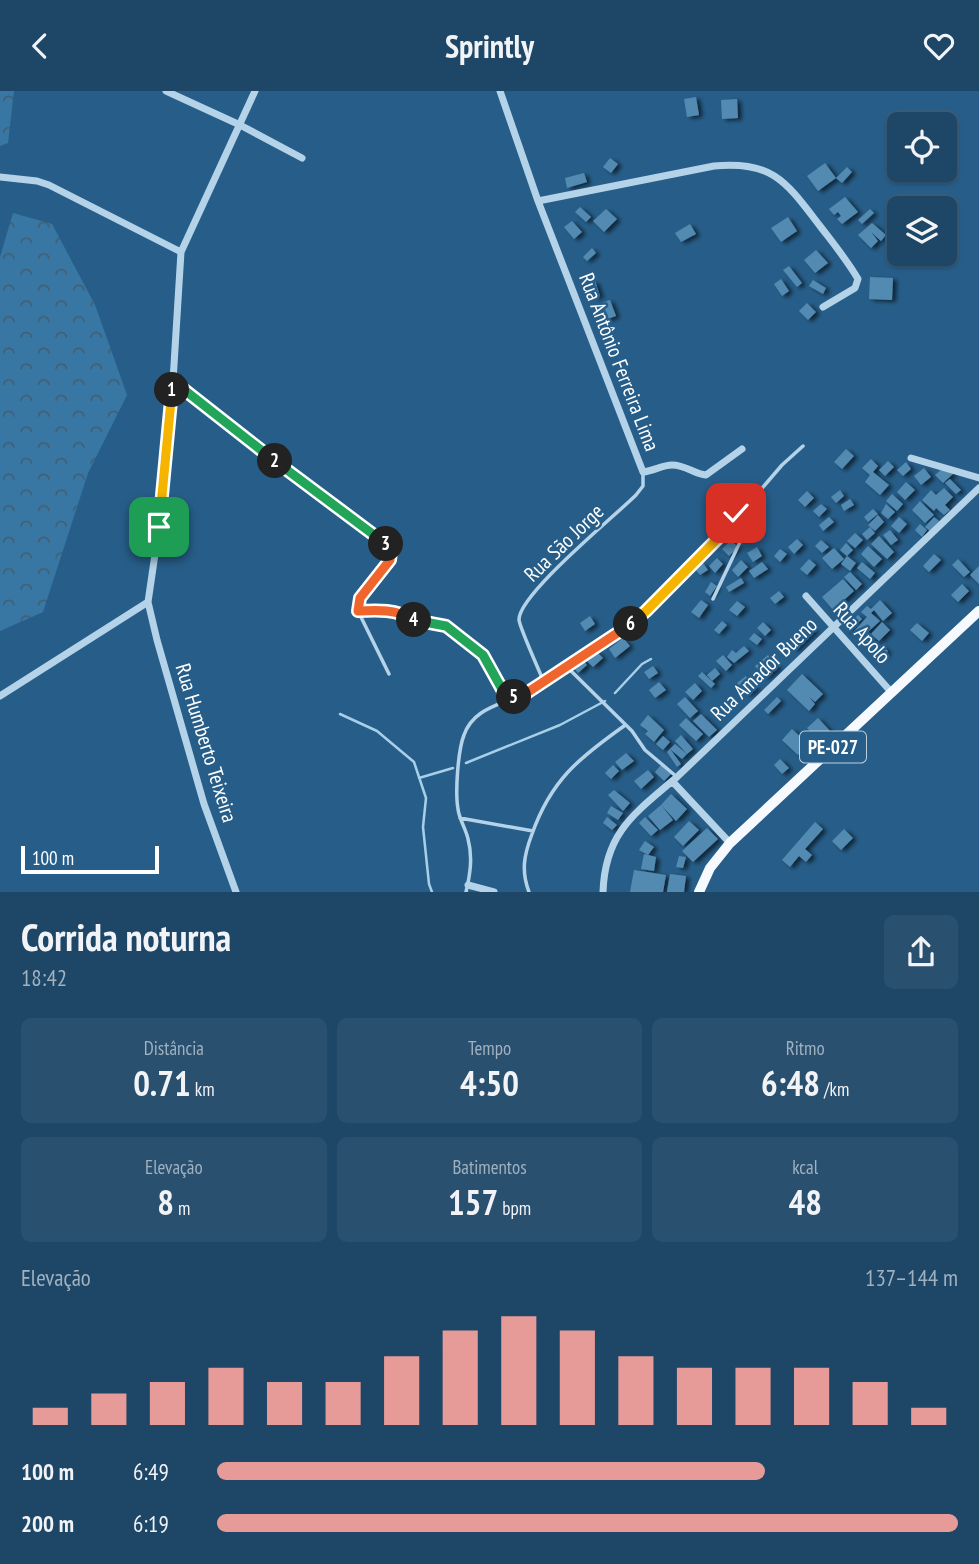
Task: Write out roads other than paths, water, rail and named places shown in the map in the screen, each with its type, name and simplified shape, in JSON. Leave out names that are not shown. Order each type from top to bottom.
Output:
[{"type":"main road","name":"PE-027","points":[[699,892],[710,868],[730,843],[979,611]]},
{"type":"street","points":[[166,91],[240,125],[302,158]]},
{"type":"street","name":"Rua Humberto Teixeira","points":[[236,892],[204,804],[148,602],[159,527],[173,381],[181,251],[255,91]]},
{"type":"street","name":"Rua Antônio Ferreira Lima","points":[[500,91],[538,201],[643,472],[673,465],[686,466],[698,474],[706,475],[742,449]]},
{"type":"street","points":[[538,201],[714,166],[735,164],[767,171],[796,194],[858,279],[855,288],[823,307]]},
{"type":"street","points":[[0,177],[26,179],[49,185],[181,251]]},
{"type":"street","points":[[173,381],[389,548],[391,557],[360,598],[358,611]]},
{"type":"street","points":[[911,458],[979,478]]},
{"type":"street","name":"Rua Amador Bueno","points":[[603,892],[607,864],[617,834],[625,822],[674,779],[979,488]]},
{"type":"street","name":"Rua Apolo","points":[[806,596],[892,693]]},
{"type":"street","points":[[0,696],[148,602]]},
{"type":"street","points":[[674,779],[730,843]]},
{"type":"street","points":[[467,889],[494,892]]},
{"type":"lane","points":[[713,599],[740,546],[740,535],[731,517],[803,446]]},
{"type":"lane","name":"Rua São Jorge","points":[[543,680],[519,623],[520,612],[545,580],[636,495],[643,486],[643,472]]},
{"type":"lane","points":[[467,889],[471,854],[457,797],[461,743],[474,717],[485,709],[525,694],[627,626],[646,611],[732,522]]},
{"type":"lane","points":[[389,674],[358,611],[399,612],[421,622],[446,626],[483,655],[508,700]]},
{"type":"lane","points":[[565,665],[632,731],[645,750],[674,779]]},
{"type":"lane","points":[[529,892],[524,867],[533,831],[549,795],[562,777],[624,726]]},
{"type":"lane","points":[[460,818],[533,831]]},
{"type":"waterway","points":[[615,693],[642,664],[651,659]]},
{"type":"waterway","points":[[466,763],[560,725],[605,701]]},
{"type":"waterway","points":[[340,714],[377,731],[414,762],[426,798],[423,827],[432,892]]},
{"type":"waterway","points":[[419,778],[453,768]]}]
